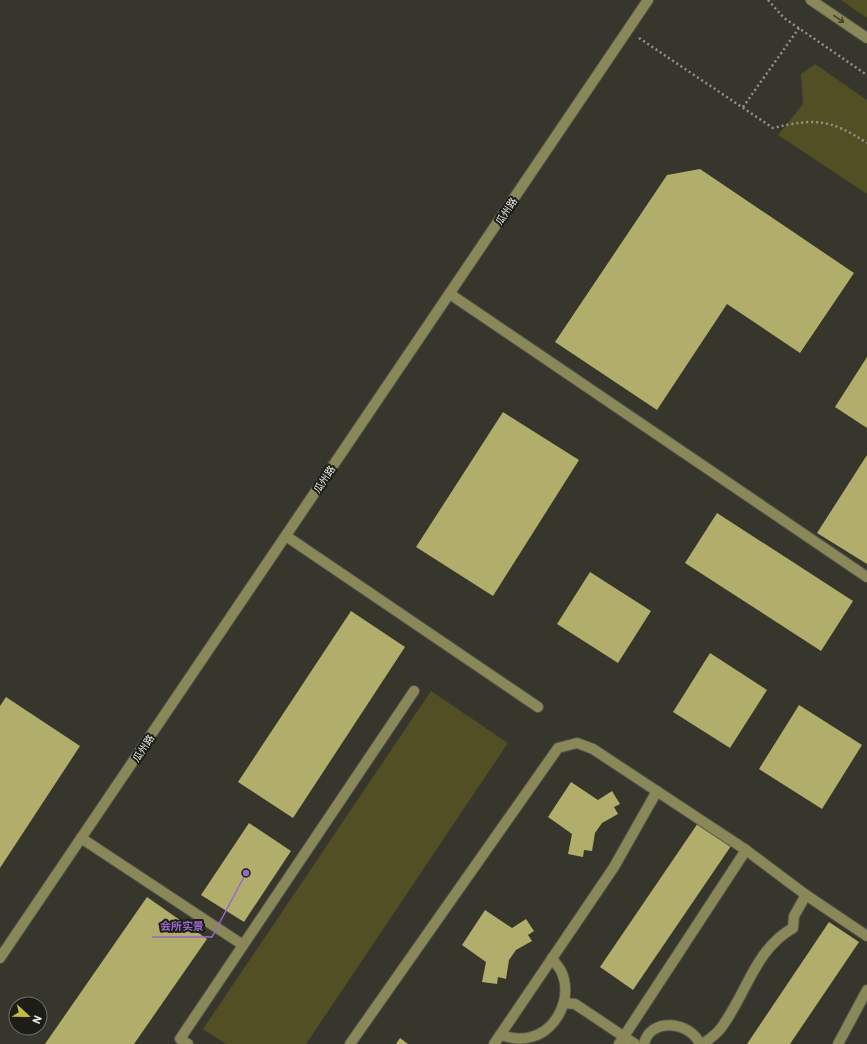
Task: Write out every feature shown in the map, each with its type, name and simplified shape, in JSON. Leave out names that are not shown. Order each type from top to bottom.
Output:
[{"type":"street","name":"瓜州路","points":[[0,958],[648,0]]},
{"type":"street","points":[[812,0],[867,38]]},
{"type":"street","points":[[450,294],[867,576]]},
{"type":"street","points":[[286,536],[538,707]]},
{"type":"street","points":[[188,1044],[180,1039],[414,691]]},
{"type":"street","points":[[350,1044],[558,748],[577,743],[593,749],[746,850],[806,896],[867,936]]},
{"type":"street","points":[[494,1044],[614,867],[656,791]]},
{"type":"street","points":[[81,838],[243,945]]},
{"type":"street","points":[[622,1041],[746,850]]},
{"type":"street","points":[[644,1044],[650,1032],[665,1026],[674,1025],[684,1027],[692,1033],[701,1044],[721,1028],[757,964],[781,935],[793,928],[794,916],[806,896]]},
{"type":"street","points":[[500,1035],[516,1039],[532,1037],[546,1030],[557,1018],[564,1003],[565,987],[561,971],[552,958]]},
{"type":"street","points":[[838,1044],[867,990]]},
{"type":"street","points":[[564,1003],[575,1004],[622,1041],[635,1044]]},
{"type":"path","points":[[768,0],[784,18],[867,75]]},
{"type":"path","points":[[743,107],[799,28]]},
{"type":"path","points":[[628,30],[773,128],[799,122],[818,121],[838,126],[867,143]]},
{"type":"shaded area","points":[[841,0],[867,0],[867,18]]},
{"type":"shaded area","points":[[815,64],[867,100],[867,194],[778,135],[803,104],[801,74]]},
{"type":"shaded area","points":[[431,691],[508,743],[306,1044],[226,1044],[203,1029]]},
{"type":"building","points":[[700,169],[854,273],[800,353],[727,304],[657,410],[555,342],[667,175]]},
{"type":"building","points":[[867,357],[867,428],[835,407]]},
{"type":"building","points":[[503,412],[579,460],[493,596],[416,547]]},
{"type":"building","points":[[867,455],[867,564],[817,533]]},
{"type":"building","points":[[717,513],[853,601],[821,651],[685,563]]},
{"type":"building","points":[[590,572],[651,611],[618,663],[557,624]]},
{"type":"building","points":[[351,611],[405,647],[293,818],[238,782]]},
{"type":"building","points":[[710,653],[767,690],[730,748],[673,712]]},
{"type":"building","points":[[6,697],[80,746],[0,868],[0,706]]},
{"type":"building","points":[[799,705],[862,745],[822,809],[759,769]]},
{"type":"building","points":[[571,782],[598,800],[612,791],[620,804],[614,807],[618,814],[602,823],[595,833],[592,851],[584,850],[583,857],[568,854],[572,834],[548,817]]},
{"type":"building","points":[[249,823],[291,851],[244,922],[201,895]]},
{"type":"building","points":[[698,823],[731,846],[633,990],[600,967]]},
{"type":"building","points":[[147,897],[207,939],[134,1044],[45,1044]]},
{"type":"building","points":[[485,910],[512,928],[526,919],[534,931],[528,935],[532,941],[516,950],[509,960],[506,979],[498,977],[497,984],[482,982],[486,962],[462,945]]},
{"type":"building","points":[[829,922],[859,942],[790,1044],[747,1044]]},
{"type":"building","points":[[400,1038],[408,1044],[396,1044]]},
{"type":"place","name":"会所实景","points":[[246,873]]}]
